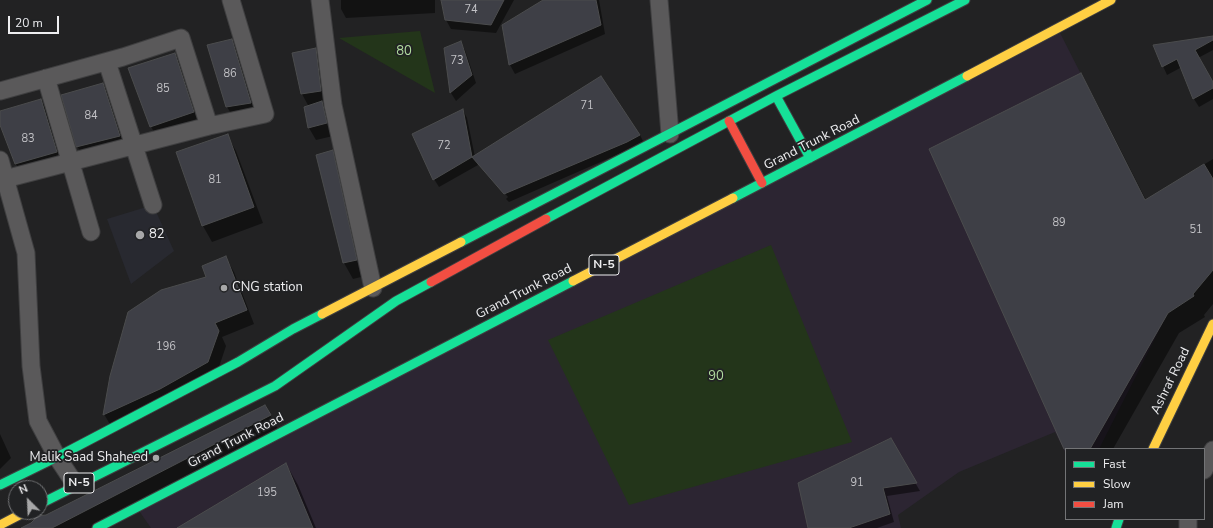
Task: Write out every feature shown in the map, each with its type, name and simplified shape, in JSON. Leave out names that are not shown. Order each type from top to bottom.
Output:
[{"type":"main road","points":[[0,485],[238,362],[293,329],[927,0]]},
{"type":"main road","name":"N-5","points":[[48,500],[275,386],[396,301],[776,96],[965,0]]},
{"type":"main road","name":"Grand Trunk Road","points":[[96,528],[760,180],[810,158],[1111,0]]},
{"type":"main road","points":[[776,96],[810,158]]},
{"type":"main road","points":[[729,121],[760,180]]},
{"type":"main road","name":"Ashraf Road","points":[[1153,448],[1213,324]]},
{"type":"main road","points":[[0,525],[10,520]]},
{"type":"street","points":[[5,179],[209,126],[265,114],[231,0]]},
{"type":"street","points":[[320,0],[333,105],[373,288]]},
{"type":"street","points":[[659,0],[670,134]]},
{"type":"street","points":[[0,91],[107,62],[181,38],[209,126]]},
{"type":"street","points":[[107,62],[153,204]]},
{"type":"street","points":[[46,78],[91,232]]},
{"type":"street","points":[[0,160],[26,253],[31,366],[38,421],[56,457],[73,482]]},
{"type":"street","points":[[1205,468],[1213,450]]},
{"type":"shaded area","points":[[1058,29],[1194,296],[1168,313],[1100,448],[1065,448],[1065,452],[1055,432],[959,472],[898,515],[901,528],[151,528],[137,508]]},
{"type":"shaded area","name":"82","points":[[153,205],[174,251],[131,284],[107,219]]},
{"type":"green space","name":"80","points":[[420,31],[435,93],[339,38]]},
{"type":"green space","name":"90","points":[[771,245],[852,442],[629,505],[548,340]]},
{"type":"building","points":[[441,0],[504,0],[491,25],[445,20]]},
{"type":"building","points":[[543,0],[596,0],[601,25],[509,65],[502,25]]},
{"type":"building","points":[[1213,36],[1213,40],[1195,50],[1213,82],[1213,88],[1193,99],[1177,59],[1162,67],[1153,45]]},
{"type":"building","points":[[232,39],[251,103],[226,107],[207,45]]},
{"type":"building","points":[[461,41],[472,75],[450,93],[444,48]]},
{"type":"building","points":[[316,48],[321,91],[301,94],[292,53]]},
{"type":"building","points":[[175,53],[194,112],[150,127],[128,68]]},
{"type":"building","points":[[1081,73],[1145,200],[1204,164],[1213,179],[1213,270],[1193,294],[1194,296],[1168,313],[1091,448],[1064,449],[929,149]]},
{"type":"building","points":[[601,76],[640,135],[627,142],[504,194],[472,157]]},
{"type":"building","points":[[103,83],[120,136],[76,147],[61,95]]},
{"type":"building","points":[[41,99],[57,152],[15,164],[0,125],[0,111]]},
{"type":"building","points":[[322,101],[327,123],[308,128],[304,107]]},
{"type":"building","points":[[463,109],[472,157],[433,180],[412,134]]},
{"type":"building","points":[[228,134],[254,207],[202,226],[176,152]]},
{"type":"building","points":[[333,150],[357,260],[343,263],[316,155]]},
{"type":"building","points":[[226,256],[247,310],[215,323],[219,331],[208,362],[160,389],[103,415],[110,376],[128,312],[161,290],[206,277],[202,266]]},
{"type":"building","points":[[265,405],[271,415],[52,528],[21,528],[34,520],[48,520],[48,514]]},
{"type":"building","points":[[891,438],[917,483],[883,488],[890,514],[849,528],[808,528],[798,483]]},
{"type":"building","points":[[286,463],[313,528],[177,528]]},
{"type":"traffic: fast","points":[[461,242],[927,0]]},
{"type":"traffic: fast","points":[[546,219],[776,96],[965,0]]},
{"type":"traffic: fast","points":[[733,198],[967,76]]},
{"type":"traffic: fast","points":[[776,96],[810,158]]},
{"type":"traffic: fast","points":[[97,528],[573,281]]},
{"type":"traffic: fast","points":[[48,500],[275,386],[396,301],[431,282]]},
{"type":"traffic: fast","points":[[0,485],[57,457],[238,362],[293,329],[322,314]]},
{"type":"traffic: fast","points":[[1116,528],[1119,520]]},
{"type":"traffic: slow","points":[[967,76],[1111,0]]},
{"type":"traffic: slow","points":[[573,281],[733,198]]},
{"type":"traffic: slow","points":[[322,314],[461,242]]},
{"type":"traffic: slow","points":[[1153,448],[1213,324]]},
{"type":"traffic: slow","points":[[0,525],[10,520]]},
{"type":"traffic: jam","points":[[729,121],[762,183]]},
{"type":"traffic: jam","points":[[431,282],[546,219]]},
{"type":"place","name":"82","points":[[140,235]]},
{"type":"place","name":"CNG station","points":[[224,288]]},
{"type":"place","name":"Malik Saad Shaheed","points":[[156,458]]}]
